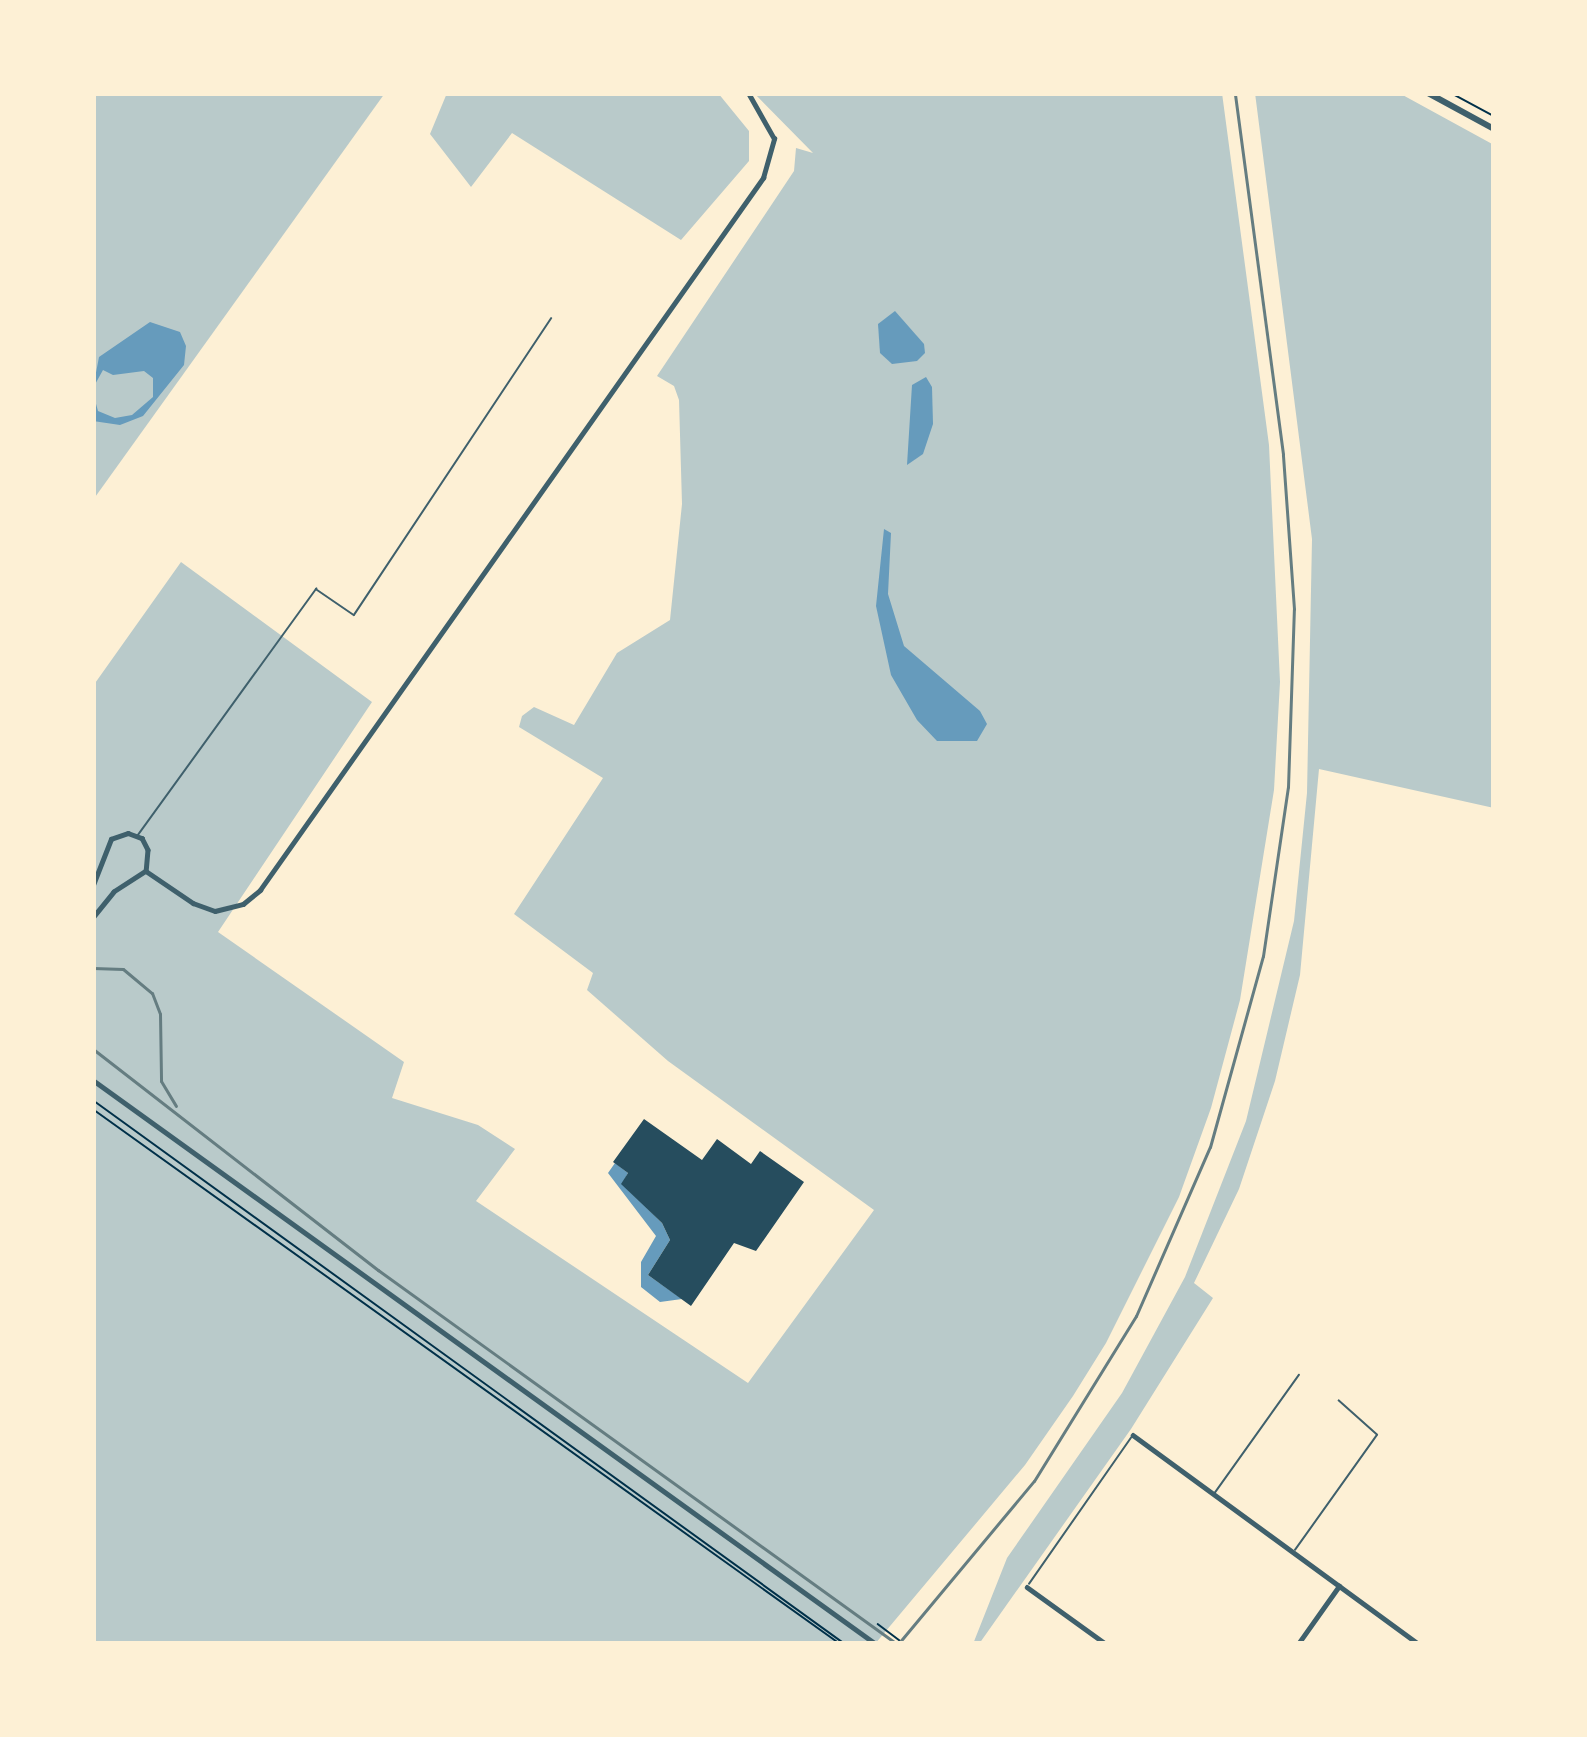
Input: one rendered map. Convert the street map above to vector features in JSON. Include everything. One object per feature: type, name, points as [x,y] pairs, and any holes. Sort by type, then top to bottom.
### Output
[{"type":"street","points":[[146,871],[209,910],[228,910],[260,890],[763,178],[773,139],[748,93]]},
{"type":"street","points":[[1428,93],[1494,130]]},
{"type":"street","points":[[93,885],[111,838],[138,835],[148,850],[146,871]]},
{"type":"street","points":[[93,918],[114,892],[146,871]]},
{"type":"street","points":[[93,1081],[876,1644]]},
{"type":"street","points":[[1133,1435],[1419,1644]]},
{"type":"street","points":[[1298,1644],[1339,1586]]},
{"type":"street","points":[[1027,1587],[1106,1644]]},
{"type":"lane","points":[[138,835],[316,590],[354,615],[551,320]]},
{"type":"lane","points":[[1214,1494],[1299,1375]]},
{"type":"lane","points":[[1293,1552],[1377,1435],[1339,1401]]},
{"type":"lane","points":[[1027,1587],[1133,1435]]},
{"type":"path","points":[[1451,93],[1494,116]]},
{"type":"path","points":[[93,1100],[842,1643]]},
{"type":"path","points":[[93,1109],[824,1637],[842,1643]]},
{"type":"path","points":[[878,1624],[905,1644]]},
{"type":"shaded area","points":[[93,93],[385,93],[93,500]]},
{"type":"shaded area","points":[[447,93],[718,93],[749,131],[749,161],[681,240],[512,133],[471,187],[430,134]]},
{"type":"shaded area","points":[[754,93],[1222,93],[1269,445],[1280,682],[1274,790],[1240,1000],[1211,1108],[1179,1197],[1106,1343],[1073,1396],[1025,1465],[875,1644],[93,1644],[93,686],[181,562],[372,702],[218,932],[404,1062],[392,1098],[478,1125],[515,1149],[476,1201],[748,1383],[874,1210],[668,1061],[587,990],[593,973],[514,914],[603,778],[519,727],[522,716],[534,707],[574,725],[617,653],[670,620],[682,504],[679,400],[674,386],[657,376],[794,171],[796,148],[813,153]]},
{"type":"shaded area","points":[[1255,93],[1399,93],[1494,145],[1494,808],[1319,769],[1300,975],[1275,1081],[1239,1189],[1194,1283],[1213,1298],[1131,1429],[979,1644],[973,1644],[1007,1558],[1122,1393],[1185,1277],[1246,1121],[1294,921],[1307,793],[1312,539]]},
{"type":"water","points":[[895,311],[924,344],[925,353],[917,361],[892,364],[880,353],[878,324]]},
{"type":"water","points":[[150,322],[180,332],[186,346],[184,365],[143,416],[120,425],[93,421],[93,393],[98,411],[115,418],[132,415],[153,397],[153,378],[144,371],[113,375],[103,370],[93,388],[99,357]]},
{"type":"water","points":[[926,377],[932,387],[933,424],[923,454],[907,465],[912,385]]},
{"type":"water","points":[[884,529],[891,533],[888,594],[904,646],[980,711],[987,724],[977,741],[937,741],[917,720],[891,675],[876,606]]},
{"type":"water","points":[[615,1163],[628,1173],[622,1184],[662,1223],[670,1240],[648,1275],[682,1299],[660,1302],[641,1287],[641,1262],[656,1236],[608,1173]]},
{"type":"building","points":[[644,1119],[702,1160],[717,1139],[751,1164],[760,1151],[804,1182],[756,1251],[734,1243],[691,1306],[648,1275],[670,1240],[662,1223],[621,1184],[628,1173],[613,1162]]},
{"type":"tram line","points":[[93,968],[123,969],[152,993],[160,1014],[161,1081],[176,1106]]},
{"type":"tram line","points":[[93,1049],[378,1270],[897,1644]]},
{"type":"railway","points":[[898,1644],[1034,1481],[1136,1316],[1210,1147],[1263,956],[1288,787],[1294,609],[1283,454],[1235,93]]}]
